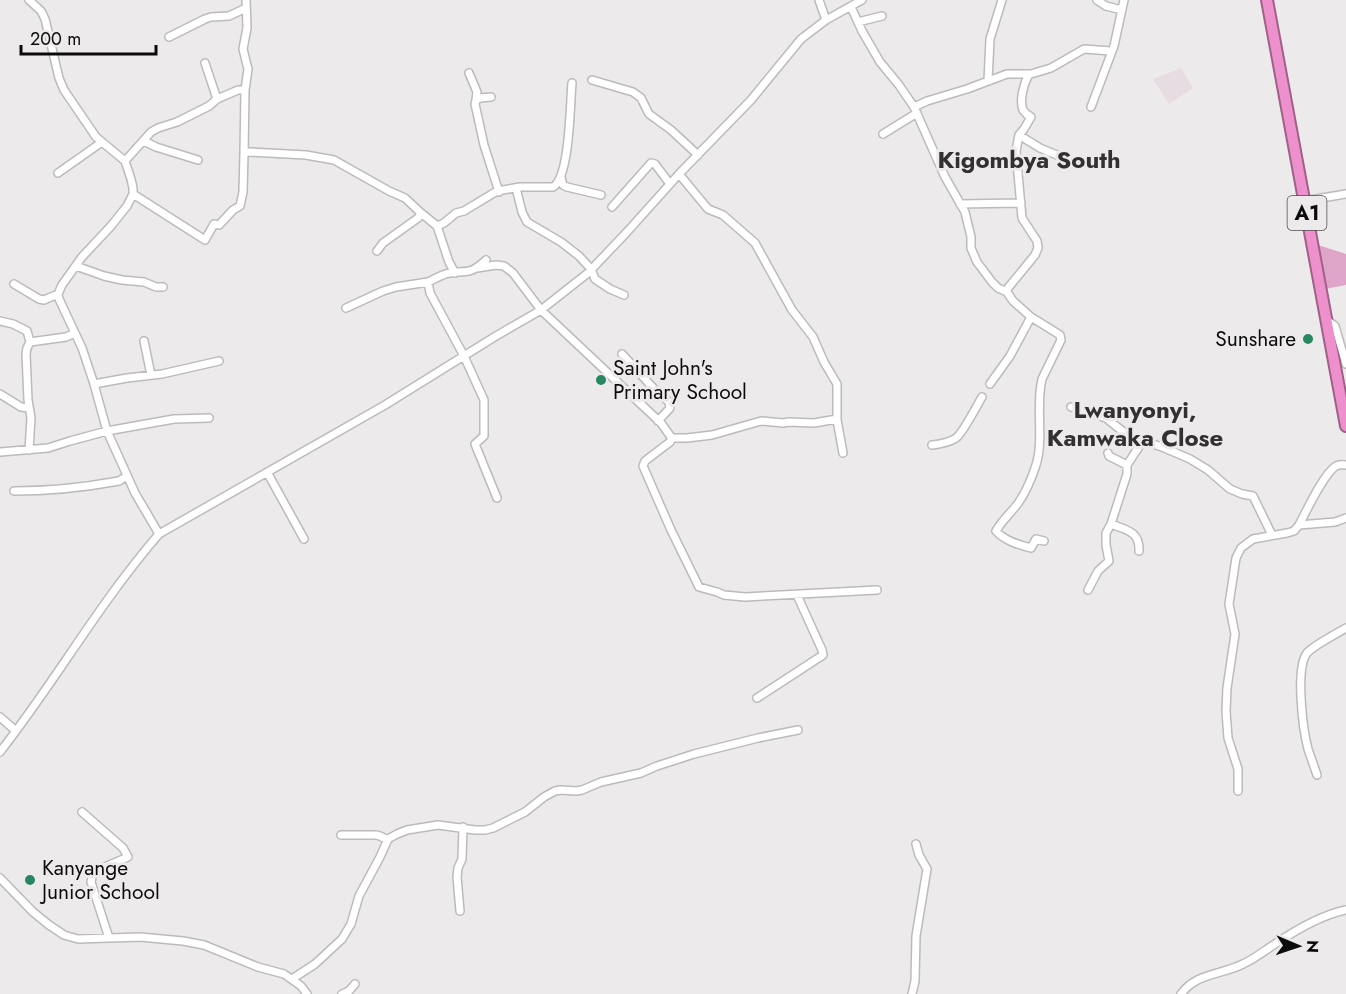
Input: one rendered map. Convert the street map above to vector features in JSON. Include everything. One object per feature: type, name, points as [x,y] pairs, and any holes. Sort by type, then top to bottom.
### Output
[{"type":"highway","name":"A1","points":[[1267,0],[1346,426]]},
{"type":"street","points":[[29,0],[41,11],[45,19],[64,90],[96,137],[125,161],[131,178],[133,194],[128,206],[82,257],[58,294],[94,384],[107,431],[135,493],[159,534]]},
{"type":"street","points":[[819,0],[826,20]]},
{"type":"street","points":[[0,752],[121,583],[159,534],[385,405],[541,310],[591,269],[627,232],[679,174],[751,100],[801,39],[826,20],[862,0]]},
{"type":"street","points":[[988,81],[990,39],[1002,0]]},
{"type":"street","points":[[1097,0],[1106,6],[1122,10]]},
{"type":"street","points":[[1091,107],[1116,39],[1124,0]]},
{"type":"street","points":[[169,37],[205,19],[229,16],[246,4]]},
{"type":"street","points":[[133,194],[205,240],[215,223],[219,225],[232,210],[240,206],[243,192],[244,90],[248,69],[243,49],[247,28],[246,4]]},
{"type":"street","points":[[851,7],[880,62],[899,85],[915,110],[969,224],[973,254],[988,278],[998,288],[1007,292],[1013,301],[1032,317],[1060,335],[1061,338],[1041,386],[1038,453],[1035,467],[1020,501],[996,531],[1000,536],[1020,546],[1031,548],[1036,539],[1044,541]]},
{"type":"street","points":[[858,22],[882,16]]},
{"type":"street","points":[[883,134],[927,101],[1007,74],[1029,74],[1051,68],[1084,49],[1111,51]]},
{"type":"street","points":[[205,63],[218,99]]},
{"type":"street","points":[[469,73],[477,92],[475,104],[481,134],[499,192]]},
{"type":"street","points":[[1007,292],[1038,248],[1037,241],[1022,218],[1016,152],[1019,135],[1031,117],[1024,112],[1022,89],[1029,74]]},
{"type":"street","points":[[592,80],[636,93],[649,114],[671,130],[698,155]]},
{"type":"street","points":[[437,226],[497,191],[508,188],[557,185],[566,155],[572,83]]},
{"type":"street","points":[[125,161],[151,132],[210,106],[218,99],[238,90],[244,90]]},
{"type":"street","points":[[476,100],[491,97]]},
{"type":"street","points":[[1019,135],[1041,148],[1074,162]]},
{"type":"street","points":[[144,141],[165,151],[198,160]]},
{"type":"street","points":[[58,173],[102,142]]},
{"type":"street","points":[[244,153],[289,153],[334,160],[389,192],[405,198],[437,226],[454,273]]},
{"type":"street","points":[[612,207],[651,163],[655,164],[670,184]]},
{"type":"street","points":[[679,174],[708,209],[723,215],[754,243],[792,310],[813,337],[824,362],[834,377],[837,388],[837,419],[843,453]]},
{"type":"street","points":[[561,177],[563,185],[567,188],[601,195]]},
{"type":"street","points":[[516,188],[527,222],[561,242],[579,256],[591,269],[595,279],[624,295]]},
{"type":"street","points":[[1304,201],[1346,194]]},
{"type":"street","points":[[960,204],[1021,203]]},
{"type":"street","points":[[377,251],[383,243],[418,218],[421,213]]},
{"type":"street","points":[[477,268],[486,260]]},
{"type":"street","points":[[346,308],[383,291],[428,282],[451,272],[466,272],[496,265],[504,266],[513,273],[541,310],[602,366],[658,421],[672,438]]},
{"type":"street","points":[[76,266],[104,276],[163,287]]},
{"type":"street","points":[[428,282],[430,293],[464,356],[484,402],[484,436],[475,443],[475,446],[497,498]]},
{"type":"street","points":[[14,284],[39,299],[44,300],[58,294]]},
{"type":"street","points":[[990,384],[1010,356],[1032,317]]},
{"type":"street","points":[[1327,320],[1335,326],[1346,364]]},
{"type":"street","points":[[0,321],[27,331],[30,342],[26,354],[29,408],[32,418],[29,450]]},
{"type":"street","points":[[30,342],[66,337],[75,333]]},
{"type":"street","points":[[144,341],[152,375]]},
{"type":"street","points":[[622,354],[669,402],[670,408],[658,421]]},
{"type":"street","points":[[94,384],[162,374],[219,361]]},
{"type":"street","points":[[0,394],[21,407],[29,408]]},
{"type":"street","points":[[932,445],[956,438],[982,397]]},
{"type":"street","points":[[1071,407],[1106,417],[1126,434],[1190,459],[1208,470],[1230,489],[1253,496],[1272,535]]},
{"type":"street","points":[[0,452],[48,448],[107,431],[174,419],[209,418]]},
{"type":"street","points":[[672,438],[712,435],[761,421],[814,423],[837,419]]},
{"type":"street","points":[[672,438],[645,461],[643,466],[699,588],[724,596],[745,597],[877,590]]},
{"type":"street","points":[[1088,591],[1098,571],[1109,561],[1106,533],[1127,474],[1127,465],[1142,442]]},
{"type":"street","points":[[1108,453],[1109,456],[1127,465]]},
{"type":"street","points":[[1238,791],[1238,769],[1228,738],[1226,711],[1235,634],[1229,604],[1236,558],[1241,548],[1253,539],[1294,531],[1334,467],[1346,465]]},
{"type":"street","points":[[267,472],[304,539]]},
{"type":"street","points":[[14,491],[73,488],[119,481],[127,476]]},
{"type":"street","points":[[1299,525],[1335,522],[1346,518]]},
{"type":"street","points":[[1111,524],[1136,536],[1140,546],[1139,551]]},
{"type":"street","points":[[757,698],[823,655],[797,595]]},
{"type":"street","points":[[1317,775],[1308,749],[1304,726],[1301,700],[1303,663],[1310,650],[1346,628]]},
{"type":"street","points":[[0,717],[16,731]]},
{"type":"street","points":[[292,979],[323,958],[342,939],[351,924],[359,896],[388,840],[397,834],[433,825],[475,830],[494,828],[525,812],[555,791],[582,790],[601,782],[640,773],[694,754],[798,730]]},
{"type":"street","points":[[82,812],[129,856],[93,872],[91,882],[109,938]]},
{"type":"street","points":[[460,910],[457,877],[462,859],[463,827]]},
{"type":"street","points":[[341,835],[376,835],[388,840]]},
{"type":"street","points":[[912,994],[915,981],[916,936],[927,869],[921,860],[916,844]]},
{"type":"street","points":[[0,878],[42,919],[64,935],[78,939],[140,938],[195,943],[216,949],[258,967],[279,972],[292,979],[308,994]]},
{"type":"street","points":[[1181,994],[1193,982],[1245,964],[1289,935],[1334,913],[1346,910]]},
{"type":"street","points":[[342,994],[349,991],[355,984]]},
{"type":"shaded area","points":[[1181,68],[1193,88],[1169,104],[1153,79]]},
{"type":"shaded area","points":[[1318,245],[1346,254],[1346,285],[1325,289]]},
{"type":"place","name":"Sunshare","points":[[1308,339]]},
{"type":"place","name":"Saint John's Primary School","points":[[601,380]]},
{"type":"place","name":"Kanyange Junior School","points":[[30,880]]},
{"type":"district","name":"Kigombya South","points":[[1029,160]]},
{"type":"district","name":"Lwanyonyi, Kamwaka Close","points":[[1135,424]]}]
